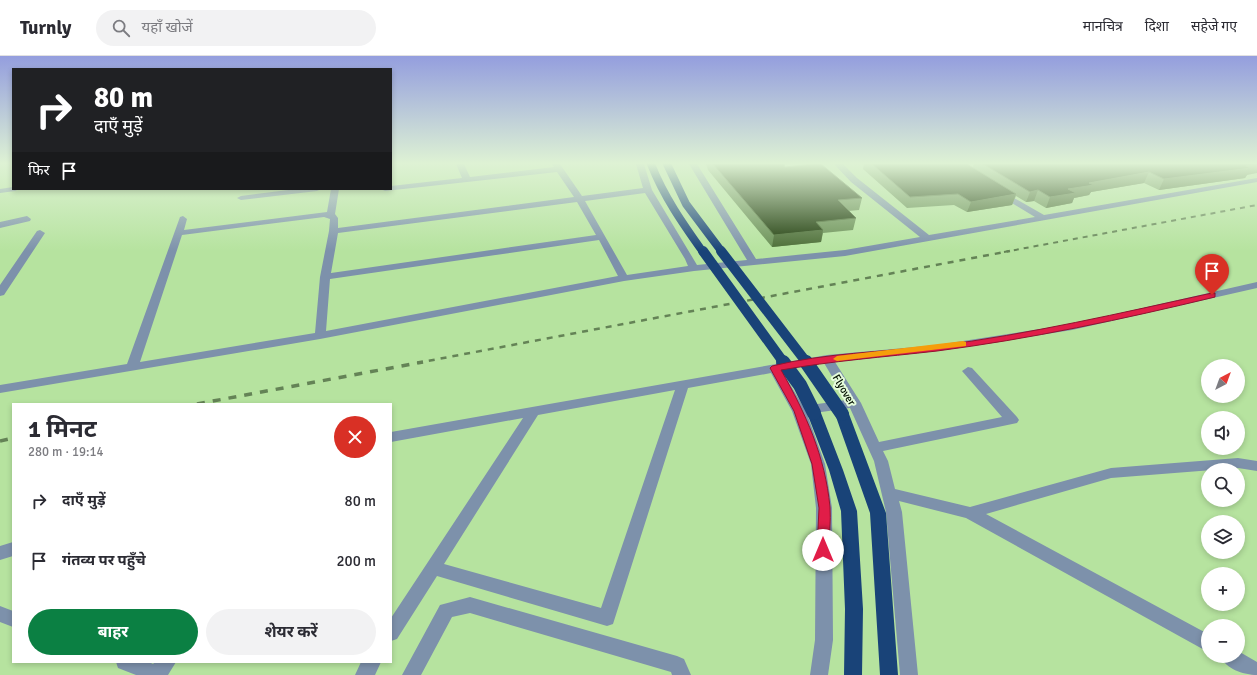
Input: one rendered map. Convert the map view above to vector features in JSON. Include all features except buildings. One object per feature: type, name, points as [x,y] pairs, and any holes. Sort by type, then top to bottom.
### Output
[{"type":"highway","points":[[664,193],[679,219],[800,384],[814,414],[836,470],[849,511],[854,609],[853,675]]},
{"type":"highway","name":"Flyover","points":[[680,193],[694,217],[821,380],[842,414],[878,513],[889,675]]},
{"type":"street","points":[[241,198],[284,193]]},
{"type":"street","points":[[320,336],[325,278],[334,231],[334,218],[332,215],[335,193]]},
{"type":"street","points":[[576,193],[624,278]]},
{"type":"street","points":[[334,231],[623,193]]},
{"type":"street","points":[[650,193],[694,268]]},
{"type":"street","points":[[709,193],[754,263]]},
{"type":"street","points":[[870,193],[928,239]]},
{"type":"street","points":[[1002,193],[1043,218]]},
{"type":"street","points":[[0,389],[320,336],[624,278],[694,268],[845,253],[1184,193]]},
{"type":"street","points":[[179,233],[324,214],[332,215]]},
{"type":"street","points":[[0,225],[27,219]]},
{"type":"street","points":[[132,368],[183,219]]},
{"type":"street","points":[[0,293],[40,233]]},
{"type":"street","points":[[325,278],[602,237]]},
{"type":"street","points":[[392,436],[775,368],[827,360],[937,348],[1072,327],[1257,286]]},
{"type":"street","points":[[827,360],[855,403],[881,461],[894,512],[909,675]]},
{"type":"street","points":[[775,368],[799,411],[818,464],[824,508],[824,640],[819,675]]},
{"type":"street","points":[[875,448],[1012,420],[968,371]]},
{"type":"street","points":[[433,568],[607,618],[683,385]]},
{"type":"street","points":[[799,411],[855,403]]},
{"type":"street","points":[[392,631],[534,411]]},
{"type":"street","points":[[970,513],[1111,473],[1238,463],[1257,466]]},
{"type":"street","points":[[889,493],[970,513],[1201,640]]},
{"type":"street","points":[[0,553],[12,549]]},
{"type":"street","points":[[411,675],[446,611],[470,605],[676,665],[682,675]]},
{"type":"street","points":[[0,614],[12,619]]},
{"type":"street","points":[[130,663],[161,670]]},
{"type":"street","points":[[364,675],[371,663]]},
{"type":"street","points":[[1241,663],[1257,672]]},
{"type":"railway","points":[[1004,252],[1257,205]]},
{"type":"railway","points":[[417,363],[1010,251]]},
{"type":"railway","points":[[202,403],[423,362]]},
{"type":"railway","points":[[0,441],[12,438]]},
{"type":"slow traffic","points":[[837,359],[963,344]]},
{"type":"route","points":[[823,550],[824,508],[818,464],[799,411],[775,368],[827,360],[937,348],[1072,327],[1212,295]]}]
